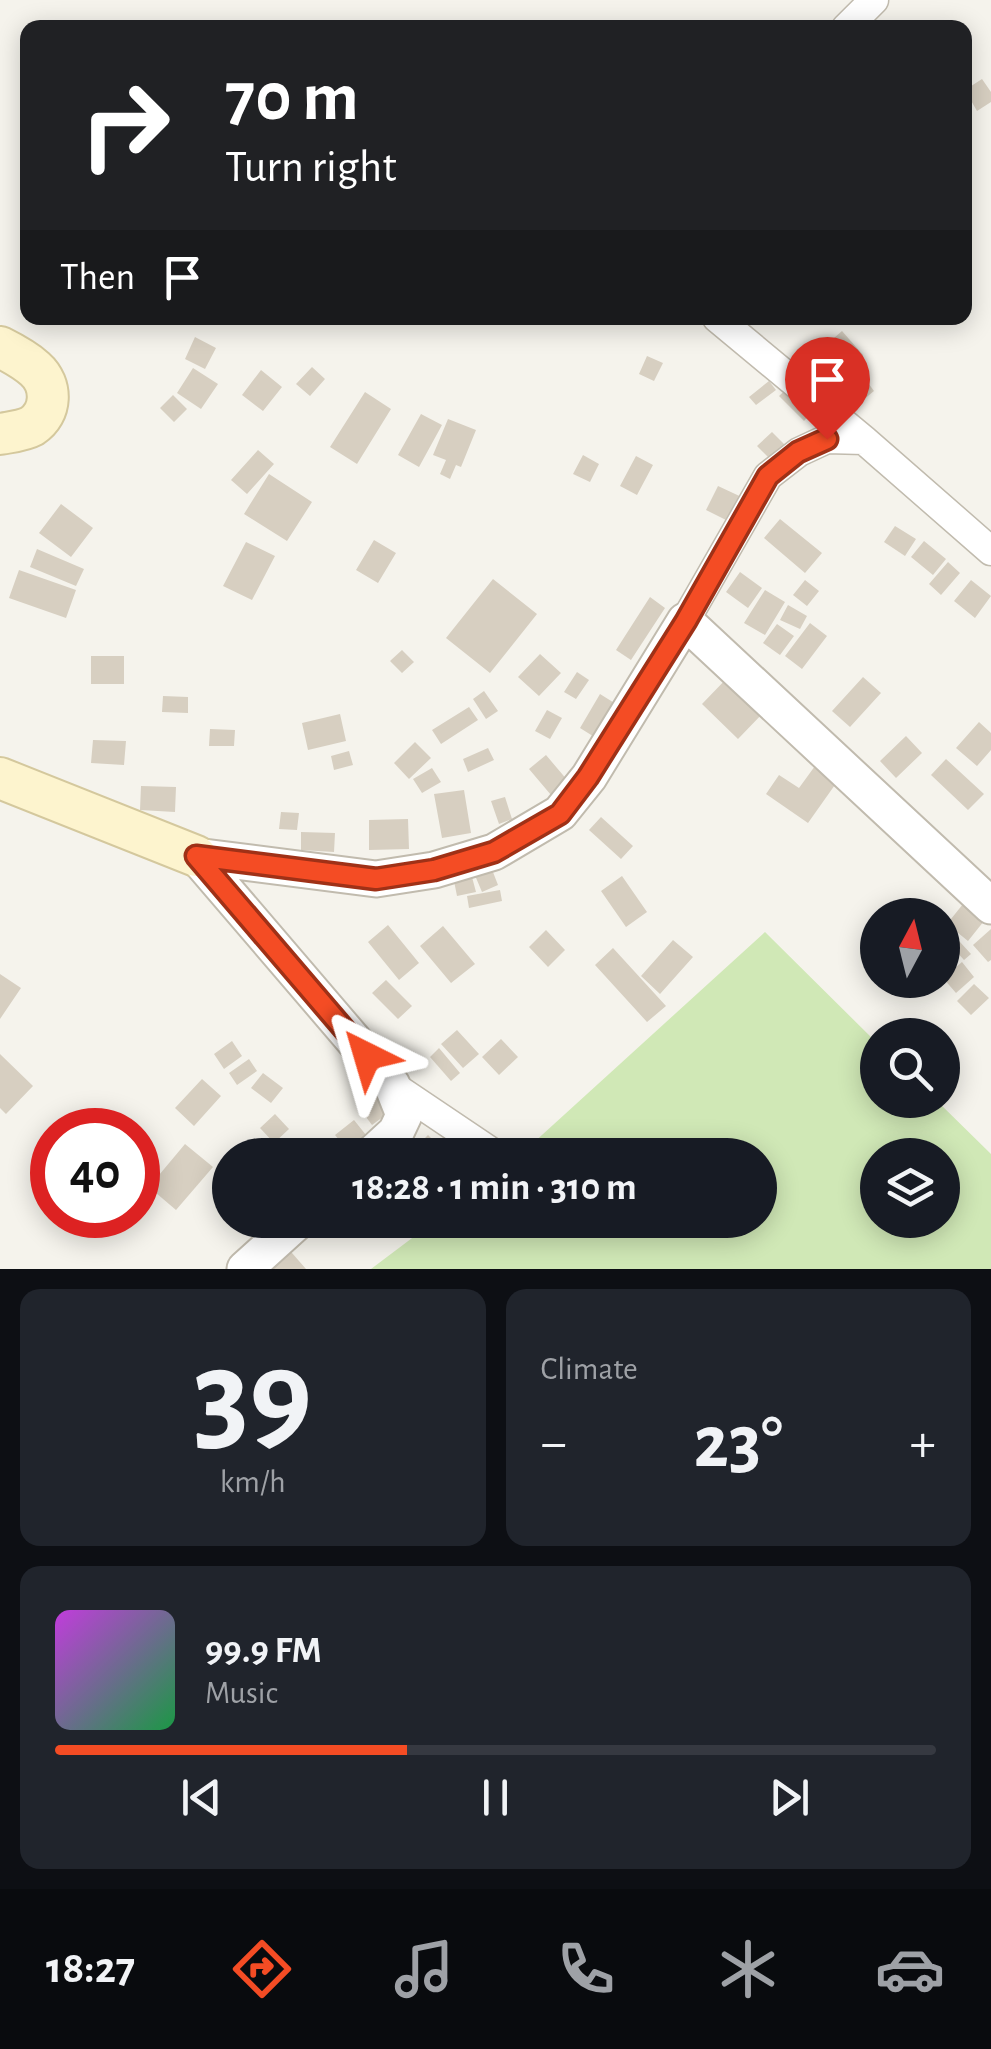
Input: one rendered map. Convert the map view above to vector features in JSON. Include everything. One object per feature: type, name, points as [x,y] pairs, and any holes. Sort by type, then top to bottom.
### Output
[{"type":"main road","points":[[0,348],[35,368],[48,392],[48,405],[30,428],[0,434]]},
{"type":"main road","points":[[0,778],[196,856]]},
{"type":"street","points":[[854,20],[874,0]]},
{"type":"street","points":[[725,325],[991,551]]},
{"type":"street","points":[[196,856],[376,879],[434,870],[494,852],[560,814],[588,777],[686,621],[768,476],[798,452],[827,439],[864,440]]},
{"type":"street","points":[[686,621],[991,906]]},
{"type":"street","points":[[196,856],[392,1085],[471,1138]]},
{"type":"street","points":[[389,1138],[404,1115],[392,1085]]},
{"type":"street","points":[[245,1269],[279,1238]]},
{"type":"green space","points":[[765,932],[860,1026],[860,1118],[954,1118],[991,1154],[991,1269],[371,1269],[412,1238],[777,1238],[777,1138],[539,1138]]},
{"type":"building","points":[[982,79],[991,92],[991,102],[977,111],[972,102],[972,85]]},
{"type":"building","points":[[842,331],[863,355],[847,369],[826,345]]},
{"type":"building","points":[[195,337],[216,348],[205,369],[185,359]]},
{"type":"building","points":[[647,356],[663,363],[654,381],[639,374]]},
{"type":"building","points":[[312,367],[325,379],[310,396],[296,384]]},
{"type":"building","points":[[193,368],[218,384],[201,409],[177,393]]},
{"type":"building","points":[[261,370],[282,387],[263,411],[242,395]]},
{"type":"building","points":[[863,376],[874,391],[863,400],[851,385]]},
{"type":"building","points":[[769,381],[776,390],[756,405],[749,397]]},
{"type":"building","points":[[790,386],[814,410],[804,421],[779,396]]},
{"type":"building","points":[[365,392],[391,409],[357,464],[330,447]]},
{"type":"building","points":[[173,395],[187,409],[174,422],[160,408]]},
{"type":"building","points":[[421,414],[442,425],[419,467],[398,455]]},
{"type":"building","points":[[448,419],[476,430],[461,467],[456,465],[450,479],[440,474],[446,460],[433,455]]},
{"type":"building","points":[[772,432],[793,453],[778,467],[757,446]]},
{"type":"building","points":[[258,450],[274,464],[247,494],[231,480]]},
{"type":"building","points":[[583,455],[599,464],[590,482],[573,474]]},
{"type":"building","points":[[636,456],[653,465],[637,495],[620,486]]},
{"type":"building","points":[[269,474],[312,502],[287,541],[244,514]]},
{"type":"building","points":[[718,486],[748,500],[736,525],[706,510]]},
{"type":"building","points":[[61,504],[93,528],[71,557],[39,533]]},
{"type":"building","points":[[780,519],[822,553],[805,573],[764,538]]},
{"type":"building","points":[[895,526],[916,539],[905,556],[884,542]]},
{"type":"building","points":[[374,540],[396,553],[378,583],[356,570]]},
{"type":"building","points":[[924,541],[946,559],[933,575],[911,557]]},
{"type":"building","points":[[246,542],[275,556],[252,600],[223,586]]},
{"type":"building","points":[[37,549],[84,569],[76,586],[30,567]]},
{"type":"building","points":[[948,562],[960,573],[941,595],[929,584]]},
{"type":"building","points":[[19,570],[76,590],[66,618],[9,598]]},
{"type":"building","points":[[740,572],[762,588],[748,608],[726,592]]},
{"type":"building","points":[[493,579],[537,614],[490,673],[446,638]]},
{"type":"building","points":[[805,580],[819,591],[807,606],[793,595]]},
{"type":"building","points":[[971,580],[991,596],[975,618],[954,601]]},
{"type":"building","points":[[765,590],[785,602],[765,635],[744,623]]},
{"type":"building","points":[[650,597],[665,608],[631,660],[616,650]]},
{"type":"building","points":[[788,605],[807,616],[800,629],[780,620]]},
{"type":"building","points":[[810,623],[827,636],[802,669],[785,656]]},
{"type":"building","points":[[777,624],[794,636],[780,655],[763,643]]},
{"type":"building","points":[[402,650],[414,662],[402,673],[390,661]]},
{"type":"building","points":[[540,654],[561,673],[539,696],[518,677]]},
{"type":"building","points":[[91,656],[124,656],[124,684],[91,684]]},
{"type":"building","points":[[577,672],[589,680],[576,699],[564,692]]},
{"type":"building","points":[[730,675],[766,710],[738,739],[702,704]]},
{"type":"building","points":[[863,677],[881,693],[850,727],[832,711]]},
{"type":"building","points":[[484,691],[498,711],[486,719],[473,699]]},
{"type":"building","points":[[600,694],[616,704],[596,738],[580,728]]},
{"type":"building","points":[[163,696],[188,697],[188,713],[162,712]]},
{"type":"building","points":[[469,707],[478,720],[441,744],[432,730]]},
{"type":"building","points":[[547,710],[562,718],[550,739],[535,731]]},
{"type":"building","points":[[340,714],[346,741],[308,750],[302,723]]},
{"type":"building","points":[[979,722],[991,733],[991,750],[977,766],[956,748]]},
{"type":"building","points":[[210,729],[235,730],[234,746],[209,746]]},
{"type":"building","points":[[906,736],[922,753],[896,778],[880,761]]},
{"type":"building","points":[[93,740],[126,741],[124,765],[91,763]]},
{"type":"building","points":[[415,742],[431,758],[409,779],[394,763]]},
{"type":"building","points":[[488,748],[494,760],[468,772],[463,759]]},
{"type":"building","points":[[349,751],[353,765],[334,770],[331,756]]},
{"type":"building","points":[[546,755],[568,781],[551,795],[529,769]]},
{"type":"building","points":[[946,759],[984,794],[968,810],[931,775]]},
{"type":"building","points":[[815,766],[837,782],[808,823],[766,794],[779,775],[799,788]]},
{"type":"building","points":[[432,768],[441,782],[422,793],[413,779]]},
{"type":"building","points":[[141,786],[176,787],[175,812],[140,810]]},
{"type":"building","points":[[464,790],[471,833],[442,838],[434,794]]},
{"type":"building","points":[[505,797],[512,819],[499,824],[491,801]]},
{"type":"building","points":[[281,812],[299,813],[297,830],[279,829]]},
{"type":"building","points":[[601,817],[633,846],[621,859],[589,830]]},
{"type":"building","points":[[408,819],[409,849],[369,850],[369,820]]},
{"type":"building","points":[[301,832],[335,833],[334,852],[301,850]]},
{"type":"building","points":[[491,867],[498,885],[482,892],[474,873]]},
{"type":"building","points":[[622,876],[647,912],[626,927],[601,891]]},
{"type":"building","points":[[472,877],[476,892],[457,896],[454,881]]},
{"type":"building","points":[[500,890],[502,901],[469,908],[467,896]]},
{"type":"building","points":[[963,904],[984,921],[968,941],[960,935]]},
{"type":"building","points":[[388,925],[419,963],[399,980],[368,942]]},
{"type":"building","points":[[443,926],[475,964],[451,983],[420,946]]},
{"type":"building","points":[[991,929],[991,960],[988,962],[973,945]]},
{"type":"building","points":[[546,930],[565,950],[548,967],[529,947]]},
{"type":"building","points":[[673,940],[693,957],[660,994],[641,976]]},
{"type":"building","points":[[960,942],[971,954],[964,960],[960,956]]},
{"type":"building","points":[[613,948],[666,1006],[647,1022],[595,965]]},
{"type":"building","points":[[960,964],[974,977],[960,989]]},
{"type":"building","points":[[0,974],[21,988],[0,1019]]},
{"type":"building","points":[[386,980],[412,1006],[398,1019],[372,993]]},
{"type":"building","points":[[974,984],[989,998],[971,1015],[957,1001]]},
{"type":"building","points":[[457,1030],[479,1054],[463,1068],[441,1044]]},
{"type":"building","points":[[501,1039],[518,1057],[499,1075],[482,1057]]},
{"type":"building","points":[[232,1041],[242,1056],[224,1069],[214,1054]]},
{"type":"building","points":[[439,1048],[460,1073],[451,1081],[430,1057]]},
{"type":"building","points":[[0,1054],[33,1086],[6,1114],[0,1108]]},
{"type":"building","points":[[249,1059],[257,1071],[237,1085],[229,1073]]},
{"type":"building","points":[[263,1073],[283,1088],[271,1103],[251,1088]]},
{"type":"building","points":[[202,1079],[221,1096],[194,1126],[175,1108]]},
{"type":"building","points":[[382,1093],[394,1109],[372,1125],[360,1109]]},
{"type":"building","points":[[275,1114],[289,1129],[279,1138],[269,1138],[260,1128]]},
{"type":"building","points":[[354,1120],[368,1138],[337,1138],[335,1135]]},
{"type":"building","points":[[185,1144],[212,1166],[176,1210],[160,1196],[160,1174]]},
{"type":"building","points":[[285,1245],[306,1269],[263,1269]]},
{"type":"route","points":[[367,1056],[196,856],[376,879],[434,870],[494,852],[560,814],[588,777],[686,621],[768,476],[798,452],[827,439]]}]
